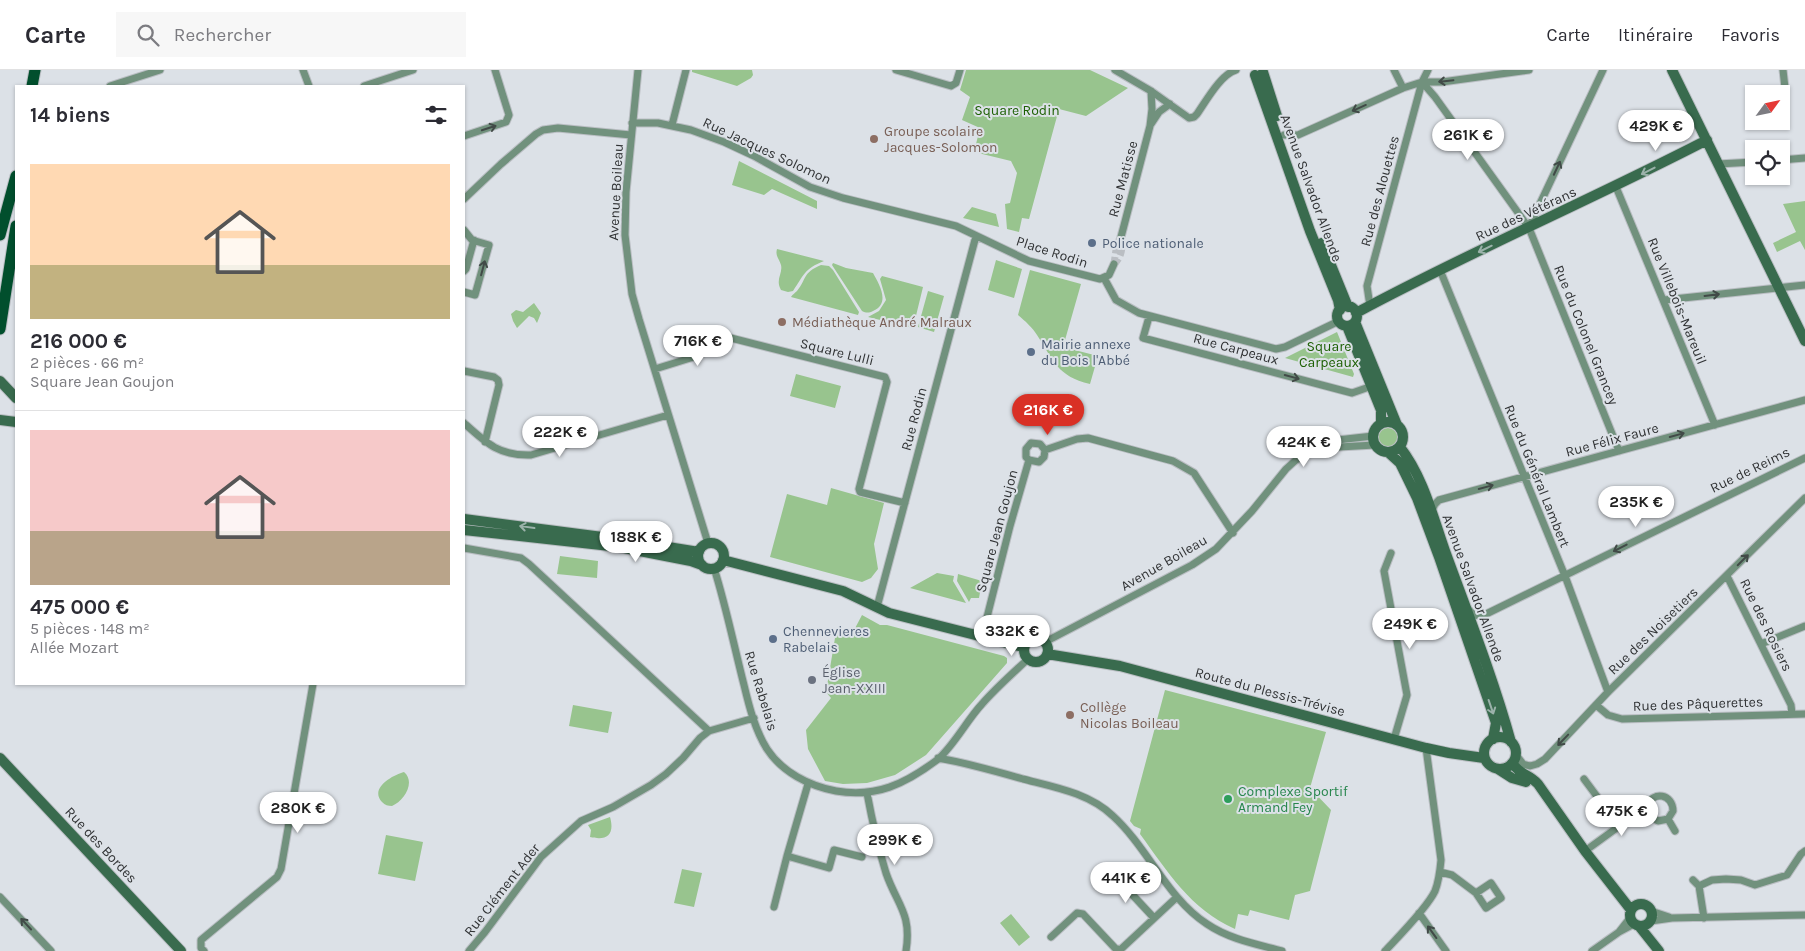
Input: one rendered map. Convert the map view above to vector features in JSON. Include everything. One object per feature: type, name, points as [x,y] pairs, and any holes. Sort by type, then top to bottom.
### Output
[{"type":"main road","points":[[32,85],[35,70]]},
{"type":"main road","points":[[40,85],[42,70]]},
{"type":"main road","points":[[1672,70],[1805,341]]},
{"type":"main road","name":"Avenue Salvador Allende","points":[[1257,72],[1284,135],[1382,410],[1381,424]]},
{"type":"main road","name":"Avenue Salvador Allende","points":[[1257,72],[1310,231],[1338,300],[1348,317],[1397,425]]},
{"type":"main road","name":"Rue des Vétérans","points":[[1348,317],[1707,140]]},
{"type":"main road","points":[[0,235],[15,180]]},
{"type":"main road","points":[[0,329],[15,232]]},
{"type":"main road","points":[[0,381],[15,397]]},
{"type":"main road","points":[[0,420],[15,422]]},
{"type":"main road","points":[[1386,422],[1397,425],[1403,435],[1400,447],[1389,452],[1381,451],[1374,441],[1377,427],[1386,422]]},
{"type":"main road","name":"Avenue Salvador Allende","points":[[1400,447],[1408,457],[1431,512],[1466,607],[1511,742]]},
{"type":"main road","points":[[1389,452],[1400,463],[1408,477],[1439,557],[1496,722],[1494,738]]},
{"type":"main road","points":[[465,519],[618,539],[699,552]]},
{"type":"main road","points":[[465,530],[619,547],[686,560],[708,568],[714,568],[723,560],[722,549],[716,544],[708,543],[701,548],[699,559],[702,565]]},
{"type":"main road","points":[[723,560],[843,591],[889,613],[1023,647]]},
{"type":"main road","points":[[1032,638],[1040,638],[1045,642],[1048,646],[1047,654],[1042,660],[1035,662],[1028,659],[1024,653],[1023,647],[1025,643],[1032,638]]},
{"type":"main road","name":"Route du Plessis-Trévise","points":[[1047,654],[1120,666],[1426,748],[1484,758]]},
{"type":"main road","points":[[1498,769],[1508,767],[1514,759],[1516,750],[1511,742],[1503,738],[1494,738],[1490,741],[1484,749],[1484,758],[1490,766],[1512,778],[1529,783],[1541,791]]},
{"type":"main road","name":"Rue des Bordes","points":[[0,758],[182,951]]},
{"type":"main road","points":[[1514,759],[1518,773],[1533,779],[1615,891],[1632,902],[1656,947]]},
{"type":"street","points":[[113,85],[160,70]]},
{"type":"street","points":[[303,70],[309,85]]},
{"type":"street","points":[[367,85],[413,70]]},
{"type":"street","points":[[465,136],[506,122],[509,115],[495,70]]},
{"type":"street","name":"Avenue Boileau","points":[[638,70],[625,217],[627,260],[632,294],[708,543]]},
{"type":"street","points":[[672,125],[686,70]]},
{"type":"street","points":[[896,70],[951,86],[956,83],[960,70]]},
{"type":"street","points":[[1116,70],[1151,91],[1189,118],[1194,117],[1230,71]]},
{"type":"street","points":[[1394,70],[1403,88]]},
{"type":"street","name":"Rue des Alouettes","points":[[1370,306],[1367,286],[1422,82],[1427,70]]},
{"type":"street","points":[[1284,135],[1298,135],[1403,88],[1422,82],[1442,82],[1529,70]]},
{"type":"street","points":[[1529,228],[1603,70]]},
{"type":"street","points":[[1783,70],[1785,85]]},
{"type":"street","name":"Rue du Colonel Grancey","points":[[1422,82],[1435,97],[1529,228],[1619,451]]},
{"type":"street","points":[[1150,126],[1152,109],[1151,91]]},
{"type":"street","points":[[1150,126],[1159,112],[1170,104]]},
{"type":"street","name":"Rue Jacques Solomon","points":[[632,122],[672,125],[724,142],[754,156],[810,187],[843,198],[956,226],[976,236]]},
{"type":"street","name":"Rue Matisse","points":[[1121,237],[1150,126]]},
{"type":"street","points":[[465,198],[508,158],[543,130],[558,128],[631,135]]},
{"type":"street","points":[[1790,159],[1805,158]]},
{"type":"street","points":[[1718,164],[1745,162]]},
{"type":"street","name":"Rue Villebois-Mareuil","points":[[1616,186],[1715,425]]},
{"type":"street","points":[[465,231],[474,240],[489,245],[475,295],[465,292]]},
{"type":"street","name":"Place Rodin","points":[[976,236],[1029,261],[1092,278],[1104,278],[1110,274],[1114,264]]},
{"type":"street","name":"Rue Rodin","points":[[877,607],[976,236]]},
{"type":"street","points":[[465,270],[474,240]]},
{"type":"street","name":"Rue du Général Lambert","points":[[1440,270],[1565,576],[1608,692]]},
{"type":"street","name":"Rue Carpeaux","points":[[1104,278],[1116,300],[1139,313],[1278,349],[1348,317]]},
{"type":"street","points":[[1664,300],[1805,285]]},
{"type":"street","name":"Rue Carpeaux","points":[[1149,317],[1143,338],[1352,393],[1372,386]]},
{"type":"street","name":"Square Lulli","points":[[654,369],[697,356],[730,338],[885,377],[888,382],[859,489],[860,492],[905,503]]},
{"type":"street","points":[[465,371],[494,377],[498,380],[485,442]]},
{"type":"street","name":"Rue Félix Faure","points":[[1431,512],[1439,500],[1805,400]]},
{"type":"street","points":[[465,424],[492,448],[516,456],[531,456],[668,414]]},
{"type":"street","name":"Square Jean Goujon","points":[[1044,450],[1077,439],[1088,438],[1173,461],[1194,473],[1233,533]]},
{"type":"street","name":"Avenue Boileau","points":[[1045,642],[1192,565],[1216,549],[1233,533],[1286,469],[1296,460],[1323,445],[1337,440],[1374,441]]},
{"type":"street","name":"Square Jean Goujon","points":[[982,637],[1029,460],[1025,453],[1028,445],[1036,442],[1040,444],[1044,450],[1044,457],[1039,462],[1029,460]]},
{"type":"street","name":"Rue de Reims","points":[[1466,607],[1474,615],[1482,616],[1805,458]]},
{"type":"street","name":"Rue des Noisetiers","points":[[1514,759],[1530,766],[1537,764],[1545,758],[1608,692],[1805,498]]},
{"type":"street","points":[[465,548],[521,558],[709,731]]},
{"type":"street","points":[[1391,553],[1384,571],[1407,694],[1394,739]]},
{"type":"street","name":"Rue Rabelais","points":[[714,568],[728,617],[739,667],[761,738],[774,758],[808,784],[847,793],[868,793],[880,791],[902,782],[938,758],[981,704],[1028,659]]},
{"type":"street","name":"Rue des Rosiers","points":[[1727,576],[1791,705],[1792,714]]},
{"type":"street","points":[[1761,644],[1805,626]]},
{"type":"street","points":[[202,950],[201,940],[277,877],[281,869],[313,685]]},
{"type":"street","name":"Rue des Pâquerettes","points":[[1596,705],[1608,715],[1622,718],[1805,714]]},
{"type":"street","name":"Rue Clément Ader","points":[[469,951],[530,870],[581,821],[613,807],[651,786],[684,758],[700,738],[709,731],[754,718]]},
{"type":"street","points":[[1385,951],[1434,893],[1440,872],[1441,860],[1426,748]]},
{"type":"street","points":[[938,758],[968,764],[1088,798],[1113,816],[1177,897],[1194,915],[1208,925],[1238,939],[1282,951]]},
{"type":"street","points":[[1584,779],[1619,826]]},
{"type":"street","points":[[774,908],[808,784]]},
{"type":"street","points":[[868,793],[882,861],[901,904],[906,921],[908,939],[906,951]]},
{"type":"street","points":[[1585,851],[1647,806],[1657,795],[1667,797],[1671,801],[1673,810],[1668,819],[1658,821],[1649,816],[1647,806]]},
{"type":"street","points":[[1668,819],[1675,831]]},
{"type":"street","points":[[787,856],[829,868],[834,850],[862,857]]},
{"type":"street","points":[[1699,886],[1712,880],[1726,879],[1741,880],[1755,885],[1787,874],[1805,851]]},
{"type":"street","points":[[1440,872],[1452,874],[1476,893]]},
{"type":"street","points":[[1114,875],[1154,918]]},
{"type":"street","points":[[1692,880],[1699,886],[1704,918]]},
{"type":"street","points":[[0,897],[51,951]]},
{"type":"street","points":[[1051,937],[1077,913],[1083,914],[1115,948],[1120,950],[1177,897]]},
{"type":"street","points":[[1419,913],[1446,951]]},
{"type":"street","points":[[1592,951],[1641,917],[1704,918],[1805,915]]},
{"type":"green space","points":[[692,70],[752,70],[753,75],[737,86],[692,72]]},
{"type":"green space","name":"Square Rodin","points":[[966,70],[1090,70],[1128,88],[1086,116],[1059,109],[1029,219],[1022,218],[1019,232],[1007,229],[1005,204],[1010,203],[1017,173],[1011,161],[974,152],[980,128],[962,120],[970,97],[960,90]]},
{"type":"green space","points":[[739,161],[817,201],[817,209],[772,189],[764,195],[732,185]]},
{"type":"green space","points":[[1805,201],[1805,250],[1800,241],[1777,252],[1773,243],[1796,232],[1783,204]]},
{"type":"green space","points":[[972,207],[996,214],[999,227],[963,218]]},
{"type":"green space","points":[[777,249],[824,261],[808,270],[793,291],[788,292],[781,290],[779,286],[781,268]]},
{"type":"green space","points":[[996,260],[1022,269],[1014,298],[988,290]]},
{"type":"green space","points":[[833,263],[846,268],[873,273],[882,293],[881,303],[878,308],[870,312],[862,311],[832,265]]},
{"type":"green space","points":[[821,265],[829,266],[833,270],[859,312],[858,315],[791,297],[808,274]]},
{"type":"green space","points":[[1030,270],[1081,284],[1063,347],[1098,356],[1090,384],[1070,377],[1063,372],[1033,330],[1018,315]]},
{"type":"green space","points":[[882,276],[923,287],[913,328],[868,317],[879,311],[886,300],[880,279]]},
{"type":"green space","points":[[928,291],[944,296],[934,332],[918,327]]},
{"type":"green space","points":[[534,303],[541,313],[537,323],[534,318],[529,316],[517,328],[511,314],[516,310],[523,312]]},
{"type":"green space","name":"Square Carpeaux","points":[[1337,332],[1354,374],[1353,377],[1285,358]]},
{"type":"green space","points":[[796,374],[841,386],[835,408],[790,396]]},
{"type":"green space","points":[[1388,428],[1395,431],[1398,438],[1395,445],[1388,448],[1381,445],[1378,438],[1381,431]]},
{"type":"green space","points":[[831,488],[884,503],[874,544],[878,569],[871,578],[862,582],[770,557],[787,494],[827,505]]},
{"type":"green space","points":[[560,556],[598,561],[597,578],[557,574]]},
{"type":"green space","points":[[937,573],[954,576],[953,581],[966,603],[910,588]]},
{"type":"green space","points":[[958,574],[982,581],[979,598],[971,598],[969,602],[957,581]]},
{"type":"green space","points":[[862,615],[880,625],[887,625],[1004,656],[1007,658],[1007,663],[926,755],[895,775],[867,783],[843,784],[825,781],[808,749],[806,730],[831,698],[826,692],[836,632],[846,635],[852,634]]},
{"type":"green space","name":"Complexe Sportif Armand Fey","points":[[1165,690],[1326,732],[1310,788],[1331,810],[1310,891],[1295,895],[1289,920],[1250,910],[1248,916],[1238,914],[1235,929],[1219,921],[1205,911],[1181,888],[1140,834],[1141,829],[1134,826],[1130,821]]},
{"type":"green space","points":[[573,705],[612,712],[608,733],[569,726]]},
{"type":"green space","points":[[404,772],[409,781],[407,791],[396,804],[392,806],[385,805],[379,797],[380,787],[389,779]]},
{"type":"green space","points":[[610,817],[611,828],[608,835],[601,838],[590,837],[591,830],[588,825]]},
{"type":"green space","points":[[386,835],[423,842],[415,881],[378,874]]},
{"type":"green space","points":[[682,869],[702,873],[694,907],[674,903]]},
{"type":"green space","points":[[1011,914],[1030,937],[1019,946],[1000,923]]},
{"type":"tunnel","points":[[1114,264],[1121,252],[1121,237]]},
{"type":"tunnel","points":[[1114,264],[1117,243],[1121,237]]},
{"type":"place","name":"Groupe scolaire Jacques-Solomon","points":[[874,139]]},
{"type":"place","name":"Police nationale","points":[[1092,243]]},
{"type":"place","name":"Médiathèque André Malraux","points":[[782,322]]},
{"type":"place","name":"Mairie annexe du Bois l'Abbé","points":[[1031,352]]},
{"type":"place","name":"Chennevieres Rabelais","points":[[773,639]]},
{"type":"place","name":"Église Jean-XXIII","points":[[812,680]]},
{"type":"place","name":"Collège Nicolas Boileau","points":[[1070,715]]},
{"type":"place","name":"Complexe Sportif Armand Fey","points":[[1228,799]]}]
